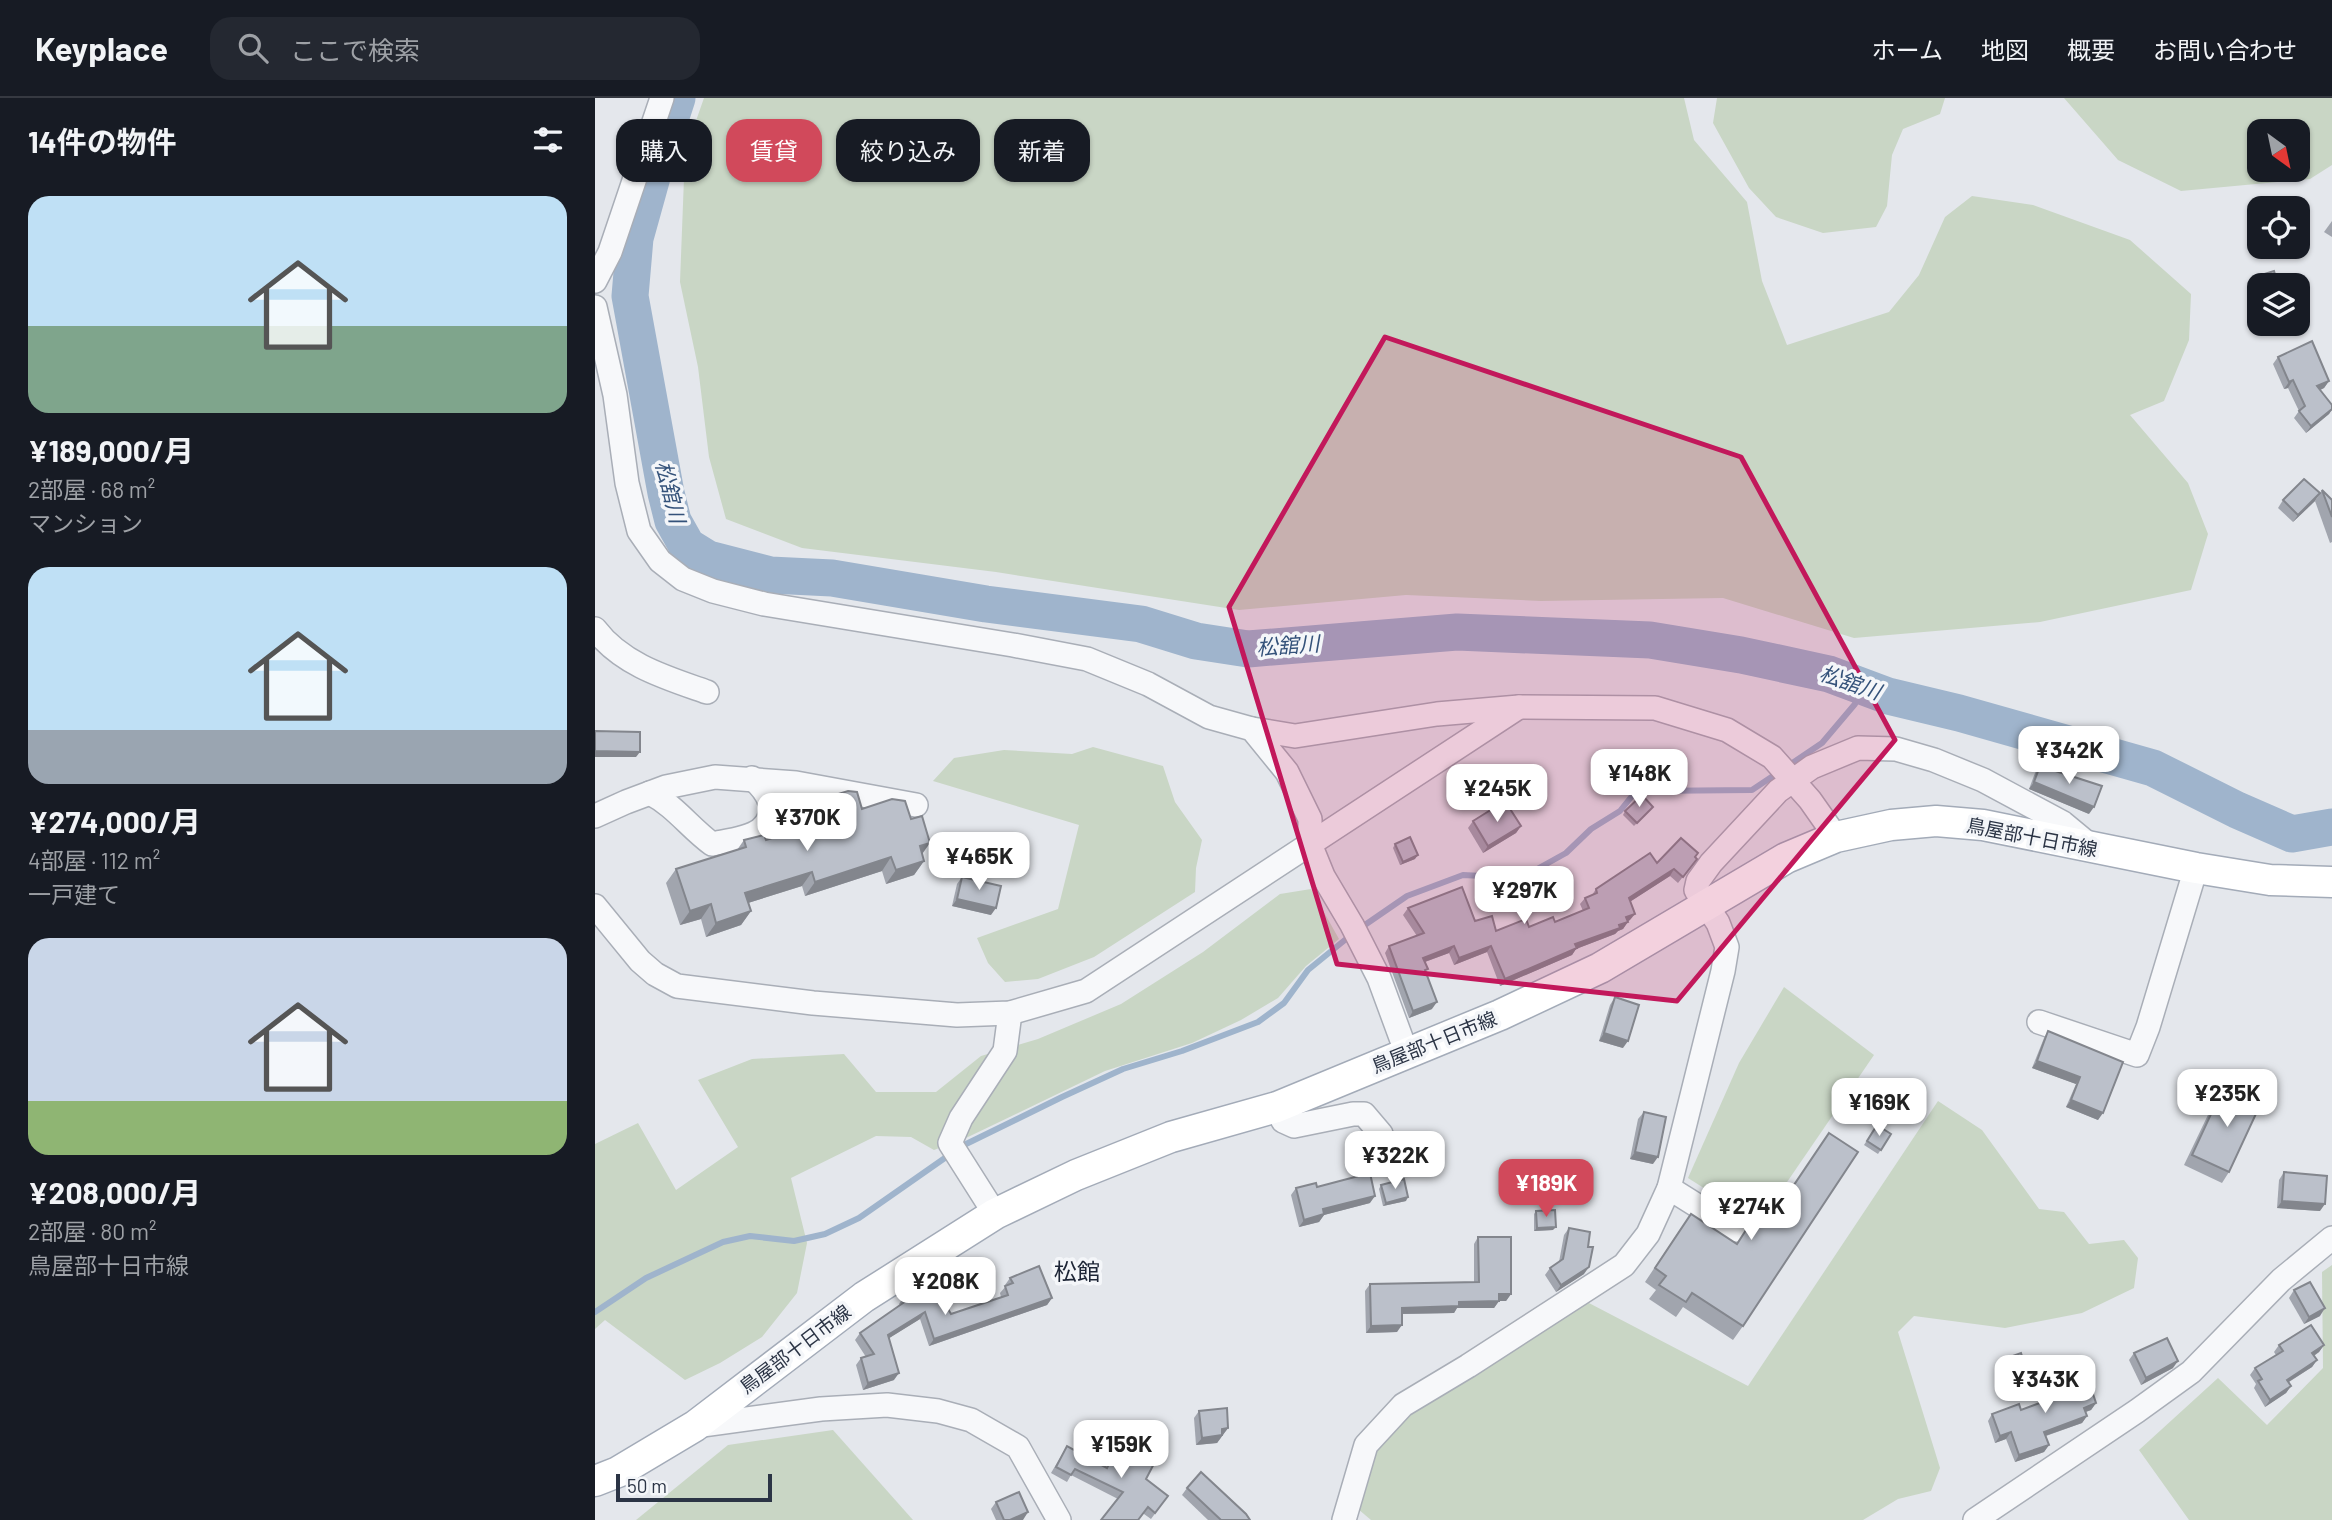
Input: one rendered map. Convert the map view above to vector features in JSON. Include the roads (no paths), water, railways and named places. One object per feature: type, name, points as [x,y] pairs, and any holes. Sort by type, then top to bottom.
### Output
[{"type":"main road","name":"鳥屋部十日市線","points":[[595,1481],[618,1472],[695,1426],[864,1297],[995,1214],[1076,1175],[1171,1137],[1277,1107],[1500,1015],[1600,968],[1786,858],[1836,837],[1891,825],[1936,821],[2014,830],[2094,849],[2270,880],[2332,882]]},
{"type":"street","points":[[595,281],[610,252],[661,98]]},
{"type":"street","points":[[595,307],[615,395],[627,483],[639,531],[660,561],[683,579],[713,591],[764,604],[1087,659],[1148,684],[1209,717],[1252,729],[1295,736],[1437,714],[1519,707],[1655,708],[1727,730],[1772,757],[1810,800],[1836,837]]},
{"type":"street","points":[[595,629],[605,643],[645,669],[708,692]]},
{"type":"street","points":[[595,906],[640,961],[655,974],[677,986],[813,1003],[957,1016],[1010,1013],[1086,991],[1519,707]]},
{"type":"street","points":[[1252,729],[1287,772],[1310,819],[1310,845],[1323,876],[1379,978],[1407,1054]]},
{"type":"street","points":[[1344,1520],[1366,1445],[1403,1405],[1624,1265],[1648,1234],[1669,1188],[1727,947],[1718,923],[1696,890],[1698,881],[1710,863],[1760,808],[1792,780],[1812,767],[1858,748],[1896,749],[1934,760],[1983,780],[2063,823],[2094,849]]},
{"type":"street","points":[[595,816],[650,793],[715,777],[796,783],[916,805]]},
{"type":"street","points":[[650,793],[664,800],[694,831],[712,844],[735,840],[759,831],[770,817],[770,804],[765,789],[752,778]]},
{"type":"street","points":[[2039,1022],[2137,1055],[2196,868]]},
{"type":"street","points":[[995,1214],[950,1143],[961,1118],[1005,1051],[1010,1013]]},
{"type":"street","points":[[1277,1107],[1283,1121],[1294,1126],[1364,1114],[1381,1134],[1387,1157]]},
{"type":"street","points":[[1669,1188],[1736,1230]]},
{"type":"street","points":[[1975,1520],[2192,1372],[2281,1280],[2332,1238]]},
{"type":"street","points":[[695,1426],[821,1409],[887,1405],[938,1411],[971,1420],[1018,1447],[1059,1520]]},
{"type":"waterway","name":"松舘川","points":[[677,98],[635,238],[630,296],[673,521],[687,546],[708,559],[770,575],[832,578],[986,604],[1141,624],[1196,641],[1248,649],[1457,632],[1650,640],[1741,655],[1829,674],[1888,696],[1959,713],[2153,768],[2292,834],[2332,827]]},
{"type":"waterway","points":[[1788,766],[1822,743],[1855,704],[1858,684]]},
{"type":"waterway","points":[[1359,929],[1407,896],[1463,875],[1521,878],[1566,853],[1591,829],[1620,811],[1632,796],[1645,791],[1752,790],[1779,772]]},
{"type":"waterway","points":[[595,1312],[646,1278],[723,1242],[750,1236],[794,1241],[825,1234],[859,1218],[962,1146],[1062,1097],[1123,1069],[1182,1051],[1258,1022],[1284,1003],[1308,970],[1351,935]]},
{"type":"district","name":"松館","points":[[1077,1272]]}]
